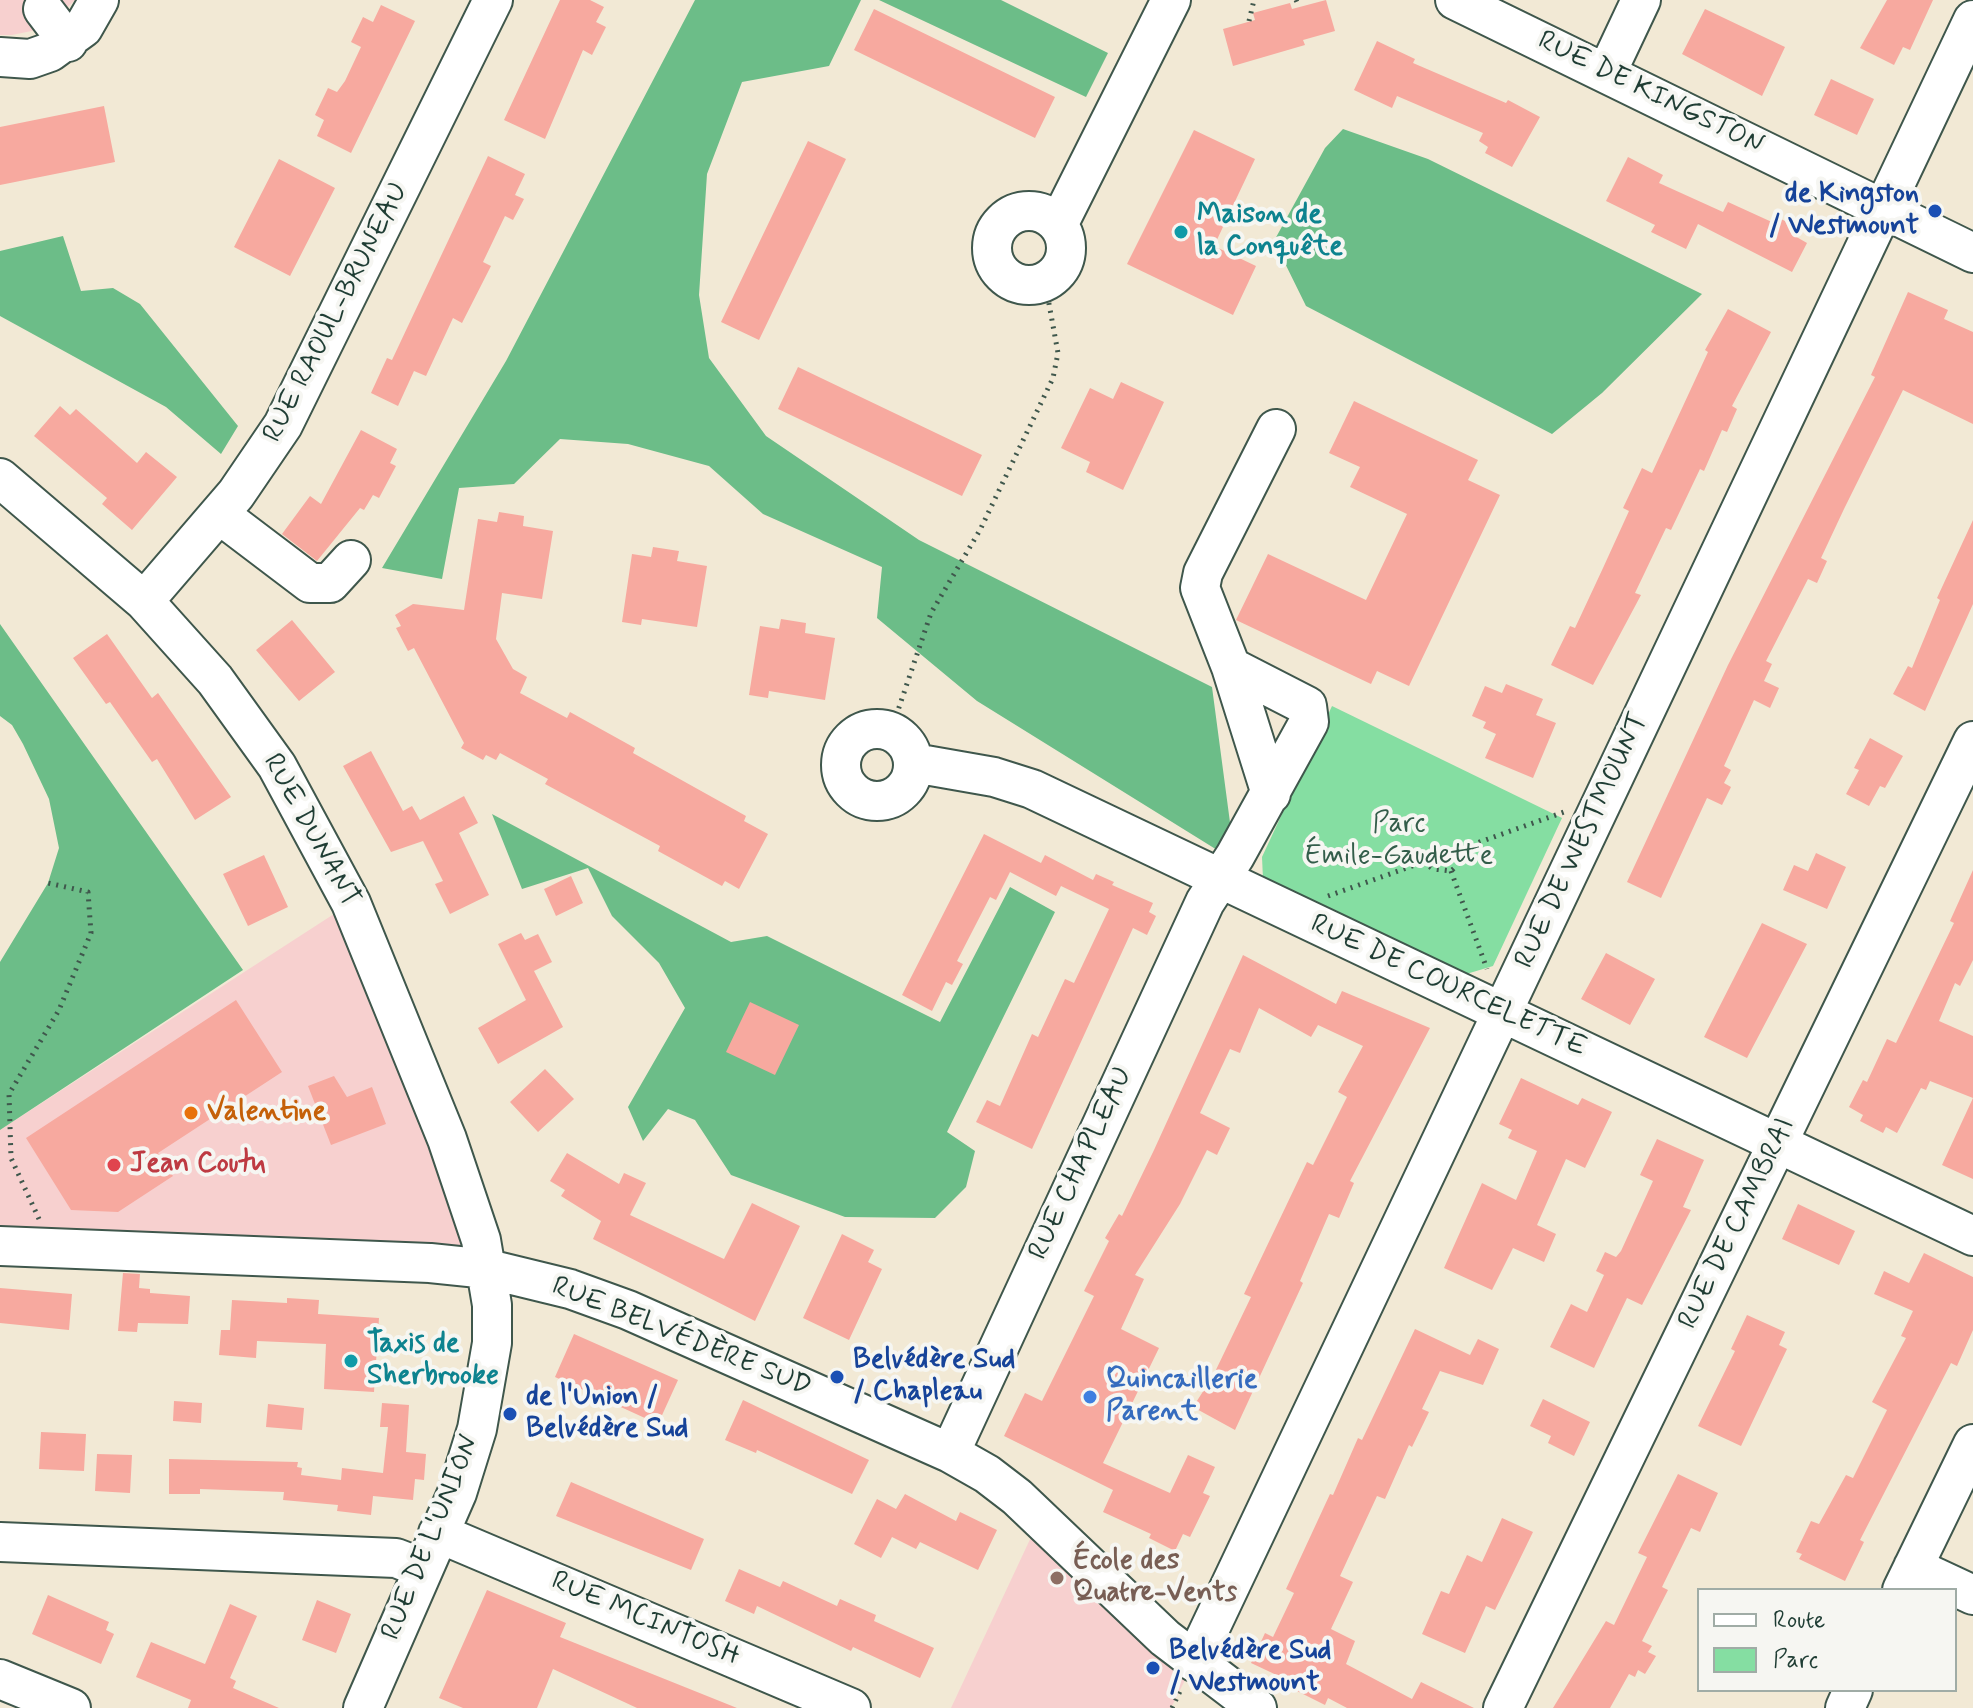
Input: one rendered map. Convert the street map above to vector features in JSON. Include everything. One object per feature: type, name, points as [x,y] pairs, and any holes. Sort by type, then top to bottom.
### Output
[{"type":"street","points":[[0,57],[30,59],[68,42],[83,28],[99,0]]},
{"type":"street","name":"RUE RAOUL-BRUNEAU","points":[[144,601],[261,460],[303,389],[493,0]]},
{"type":"street","points":[[1058,225],[1171,0]]},
{"type":"street","name":"RUE DE KINGSTON","points":[[1455,0],[1973,253]]},
{"type":"street","points":[[1607,72],[1641,0]]},
{"type":"street","points":[[43,9],[68,42]]},
{"type":"street","name":"RUE DE WESTMOUNT","points":[[1194,1662],[1973,20]]},
{"type":"street","points":[[1037,211],[1058,225],[1066,246],[1065,257],[1061,267],[1045,282],[1019,285],[1008,279],[993,259],[994,233],[1012,215],[1037,211]]},
{"type":"street","points":[[1271,794],[1231,667],[1200,588],[1203,573],[1276,429]]},
{"type":"street","name":"RUE DUNANT","points":[[0,478],[144,601],[189,650],[247,722],[277,766],[329,858],[363,931],[447,1139],[488,1269]]},
{"type":"street","points":[[219,514],[310,583],[330,583],[351,560]]},
{"type":"street","name":"RUE CHAPLEAU","points":[[950,1453],[1205,902],[1271,794],[1309,722],[1307,706],[1231,667]]},
{"type":"street","points":[[869,729],[891,731],[907,744],[914,763],[907,786],[887,800],[863,799],[845,783],[840,759],[850,740],[869,729]]},
{"type":"street","name":"RUE DE CAMBRAI","points":[[1503,1708],[1973,741]]},
{"type":"street","name":"RUE DE COURCELETTE","points":[[914,763],[994,777],[1032,789],[1973,1236]]},
{"type":"street","name":"RUE BELVÉDÈRE SUD","points":[[0,1246],[417,1262],[488,1269],[545,1280],[628,1310],[950,1453],[987,1474],[1017,1497],[1194,1662],[1257,1708]]},
{"type":"street","name":"RUE DE L'UNION","points":[[363,1708],[457,1493],[488,1382],[492,1343],[488,1269]]},
{"type":"street","points":[[1946,1588],[1908,1578],[1973,1444]]},
{"type":"street","name":"RUE MCINTOSH","points":[[438,1533],[851,1708]]},
{"type":"street","points":[[0,1542],[396,1558],[422,1568]]},
{"type":"street","points":[[0,1679],[71,1708]]},
{"type":"path","points":[[1249,21],[1254,0]]},
{"type":"path","points":[[891,731],[931,613],[980,530],[1053,378],[1058,353],[1045,282]]},
{"type":"path","points":[[1320,899],[1567,811]]},
{"type":"path","points":[[1423,862],[1433,869],[1451,871],[1462,861],[1465,847]]},
{"type":"path","points":[[1451,871],[1487,969]]},
{"type":"path","points":[[48,883],[88,892],[91,933],[59,1010],[9,1094],[11,1158],[53,1248]]},
{"type":"shaded area","points":[[0,0],[75,0],[46,28],[0,35]]},
{"type":"shaded area","points":[[351,903],[488,1269],[0,1246],[0,1130]]},
{"type":"shaded area","name":"École des Quatre-Vents","points":[[1040,1518],[1194,1662],[1171,1708],[951,1708]]},
{"type":"green space","points":[[695,0],[861,0],[829,66],[742,82],[707,174],[699,295],[709,358],[766,436],[919,540],[1212,687],[1231,830],[1222,853],[977,701],[877,618],[882,567],[763,514],[709,466],[628,444],[560,439],[514,484],[459,488],[442,579],[382,568],[506,361]]},
{"type":"green space","points":[[879,0],[1001,0],[1108,53],[1086,97]]},
{"type":"green space","points":[[1343,129],[1428,159],[1702,294],[1602,393],[1552,434],[1306,306],[1274,241],[1325,148]]},
{"type":"green space","points":[[63,236],[81,291],[113,288],[140,304],[238,426],[221,454],[166,407],[0,316],[0,251]]},
{"type":"green space","points":[[0,624],[243,970],[0,1130],[0,962],[48,883],[59,848],[49,799],[12,725],[0,716]]},
{"type":"green space","name":"Parc Émile-Gaudette","points":[[1332,706],[1562,818],[1493,966],[1463,975],[1263,879],[1262,857]]},
{"type":"green space","points":[[492,814],[731,942],[767,936],[940,1022],[1010,887],[1055,912],[947,1132],[975,1151],[966,1187],[935,1218],[845,1217],[731,1175],[695,1120],[668,1109],[643,1141],[628,1107],[685,1008],[659,963],[612,916],[588,868],[522,889]]},
{"type":"building","points":[[560,0],[590,0],[604,7],[596,22],[606,27],[592,55],[583,50],[545,139],[504,120]]},
{"type":"building","points":[[1326,0],[1335,31],[1303,40],[1305,45],[1233,66],[1223,29],[1255,20],[1253,13],[1290,3],[1292,9]]},
{"type":"building","points":[[1887,0],[1933,0],[1910,50],[1903,47],[1894,65],[1860,48]]},
{"type":"building","points":[[381,5],[415,21],[351,153],[317,136],[324,120],[315,115],[328,88],[337,92],[345,81],[361,47],[351,42],[363,17],[373,22]]},
{"type":"building","points":[[874,9],[1055,97],[1035,138],[854,50]]},
{"type":"building","points":[[1705,9],[1785,47],[1762,96],[1682,54]]},
{"type":"building","points":[[1377,41],[1415,59],[1413,63],[1506,103],[1508,100],[1540,117],[1512,167],[1485,153],[1488,147],[1479,141],[1483,133],[1397,96],[1392,108],[1354,90]]},
{"type":"building","points":[[1831,79],[1874,99],[1857,135],[1814,115]]},
{"type":"building","points":[[104,106],[115,162],[0,185],[0,127]]},
{"type":"building","name":"Maison de la Conquête","points":[[1194,130],[1255,159],[1214,246],[1256,266],[1233,315],[1127,264]]},
{"type":"building","points":[[808,141],[846,159],[759,340],[721,322]]},
{"type":"building","points":[[488,156],[525,174],[515,195],[524,199],[513,220],[505,216],[483,262],[491,266],[462,323],[453,318],[426,376],[414,371],[398,406],[371,393],[387,358],[392,360]]},
{"type":"building","points":[[1628,157],[1663,175],[1659,183],[1723,212],[1728,202],[1774,223],[1777,217],[1797,227],[1793,235],[1807,243],[1792,272],[1698,224],[1686,249],[1651,232],[1655,225],[1606,201]]},
{"type":"building","points":[[279,159],[335,188],[290,276],[234,247]]},
{"type":"building","points":[[1908,292],[1948,310],[1944,319],[1973,332],[1973,424],[1903,390],[1821,558],[1827,561],[1817,583],[1808,579],[1766,661],[1772,664],[1764,681],[1779,688],[1770,708],[1754,700],[1724,766],[1731,770],[1724,783],[1731,787],[1722,805],[1707,798],[1661,898],[1627,882],[1728,665],[1875,377],[1871,375]]},
{"type":"building","points":[[1728,309],[1771,332],[1732,406],[1737,409],[1727,432],[1722,430],[1704,471],[1700,469],[1671,530],[1666,528],[1635,593],[1641,595],[1593,685],[1551,665],[1570,626],[1575,628],[1603,568],[1629,511],[1623,508],[1642,468],[1652,473],[1708,352],[1705,350]]},
{"type":"building","points":[[798,367],[982,455],[962,496],[778,409]]},
{"type":"building","points":[[1121,382],[1164,402],[1123,490],[1086,472],[1090,462],[1061,448],[1090,388],[1113,399]]},
{"type":"building","points":[[1354,401],[1478,460],[1468,480],[1500,495],[1409,686],[1377,671],[1371,684],[1236,620],[1268,554],[1366,600],[1407,514],[1350,487],[1360,467],[1329,453]]},
{"type":"building","points":[[60,406],[70,415],[76,409],[137,463],[146,452],[177,477],[132,530],[102,504],[107,498],[34,436]]},
{"type":"building","points":[[361,430],[397,449],[390,463],[396,466],[379,498],[373,495],[364,510],[360,508],[317,561],[282,534],[310,496],[321,504]]},
{"type":"building","points":[[499,512],[524,516],[523,526],[553,531],[542,599],[502,593],[496,639],[513,669],[527,677],[520,693],[567,718],[570,712],[635,748],[633,753],[746,816],[744,821],[768,834],[739,889],[725,881],[722,886],[658,851],[660,846],[545,784],[548,779],[500,753],[496,760],[486,755],[483,760],[461,748],[464,743],[414,648],[408,651],[396,628],[401,626],[395,615],[413,604],[464,610],[478,519],[497,522]]},
{"type":"building","points":[[1973,520],[1973,604],[1925,711],[1893,694],[1908,666],[1912,668],[1940,600],[1937,598]]},
{"type":"building","points":[[653,547],[679,551],[677,561],[707,566],[697,627],[642,619],[641,625],[622,622],[632,554],[651,557]]},
{"type":"building","points":[[781,619],[806,623],[805,633],[835,638],[825,700],[769,691],[768,698],[749,695],[760,626],[779,629]]},
{"type":"building","points":[[292,620],[335,672],[299,701],[256,650]]},
{"type":"building","points":[[107,634],[152,698],[158,693],[231,797],[195,820],[157,759],[152,762],[110,702],[106,704],[73,658]]},
{"type":"building","points":[[1506,684],[1543,699],[1536,715],[1556,723],[1533,778],[1485,758],[1496,734],[1483,728],[1486,722],[1472,716],[1485,686],[1502,693]]},
{"type":"building","points":[[1870,738],[1903,756],[1885,788],[1880,786],[1869,806],[1846,794],[1859,770],[1854,768]]},
{"type":"building","points":[[371,751],[403,811],[412,806],[420,820],[464,796],[478,823],[459,833],[489,895],[450,914],[435,884],[443,881],[423,841],[391,852],[343,766]]},
{"type":"building","points":[[984,834],[1041,863],[1045,855],[1093,880],[1096,874],[1114,882],[1112,885],[1153,903],[1149,912],[1156,916],[1147,935],[1133,928],[1032,1149],[976,1122],[987,1100],[1000,1106],[1032,1034],[1038,1037],[1065,979],[1074,983],[1109,909],[1061,886],[1056,896],[1010,872],[996,900],[990,897],[957,961],[963,964],[952,985],[946,982],[932,1011],[902,995]]},
{"type":"building","points":[[1816,853],[1846,867],[1827,909],[1783,890],[1794,865],[1808,871]]},
{"type":"building","points":[[264,855],[288,907],[248,926],[223,874]]},
{"type":"building","points":[[1973,870],[1973,960],[1960,986],[1955,983],[1939,1021],[1973,1036],[1973,1098],[1930,1081],[1926,1090],[1921,1088],[1897,1133],[1886,1127],[1883,1133],[1860,1121],[1863,1115],[1849,1107],[1863,1080],[1867,1082],[1887,1039],[1896,1043],[1954,923],[1950,921]]},
{"type":"building","points":[[571,876],[583,903],[556,916],[544,889]]},
{"type":"building","points":[[1762,923],[1807,944],[1747,1058],[1704,1037]]},
{"type":"building","points":[[521,933],[525,940],[538,934],[552,962],[534,971],[563,1027],[498,1064],[478,1028],[526,1000],[498,944]]},
{"type":"building","points":[[1606,953],[1655,979],[1630,1025],[1581,999]]},
{"type":"building","points":[[1243,955],[1336,1004],[1342,991],[1430,1028],[1350,1181],[1354,1183],[1339,1218],[1329,1214],[1300,1281],[1303,1283],[1235,1430],[1193,1407],[1213,1376],[1251,1297],[1244,1294],[1307,1162],[1313,1165],[1347,1097],[1338,1092],[1363,1046],[1318,1025],[1311,1037],[1259,1008],[1240,1053],[1230,1049],[1200,1113],[1230,1128],[1217,1155],[1207,1150],[1180,1204],[1135,1275],[1144,1279],[1121,1329],[1159,1348],[1103,1463],[1170,1493],[1188,1455],[1215,1467],[1203,1493],[1210,1496],[1190,1537],[1183,1534],[1175,1551],[1149,1538],[1151,1534],[1103,1512],[1113,1490],[1004,1436],[1025,1393],[1042,1401],[1094,1296],[1084,1291],[1109,1241],[1105,1238],[1119,1214],[1122,1216]]},
{"type":"building","points":[[236,1000],[282,1072],[158,1153],[173,1176],[118,1212],[71,1210],[26,1138]]},
{"type":"building","points":[[750,1002],[799,1025],[775,1075],[726,1052]]},
{"type":"building","points":[[545,1069],[574,1099],[538,1132],[510,1102]]},
{"type":"building","points":[[334,1076],[347,1097],[372,1087],[386,1124],[331,1145],[308,1086]]},
{"type":"building","points":[[1521,1078],[1578,1105],[1582,1098],[1612,1112],[1585,1168],[1566,1159],[1537,1225],[1556,1234],[1544,1262],[1513,1248],[1492,1290],[1444,1268],[1482,1183],[1516,1200],[1537,1151],[1508,1138],[1512,1130],[1499,1124]]},
{"type":"building","points":[[1973,1098],[1973,1179],[1942,1165]]},
{"type":"building","points":[[1657,1139],[1704,1160],[1683,1207],[1691,1210],[1642,1305],[1627,1298],[1594,1368],[1550,1347],[1571,1304],[1587,1312],[1604,1275],[1596,1271],[1605,1252],[1616,1257],[1621,1251],[1653,1181],[1640,1175]]},
{"type":"building","points":[[567,1153],[619,1184],[624,1173],[646,1183],[630,1215],[724,1259],[752,1203],[800,1226],[755,1321],[593,1239],[601,1221],[561,1196],[565,1190],[550,1181]]},
{"type":"building","points":[[1798,1204],[1855,1231],[1839,1265],[1782,1239]]},
{"type":"building","points":[[842,1234],[874,1250],[868,1262],[882,1269],[849,1340],[803,1318]]},
{"type":"building","points":[[1924,1253],[1973,1277],[1973,1330],[1957,1366],[1951,1363],[1860,1540],[1864,1542],[1845,1581],[1799,1559],[1802,1554],[1796,1552],[1811,1521],[1819,1524],[1846,1475],[1853,1478],[1887,1410],[1872,1402],[1906,1338],[1901,1336],[1913,1311],[1874,1294],[1884,1271],[1909,1283]]},
{"type":"building","points":[[123,1273],[140,1274],[139,1288],[150,1289],[150,1293],[190,1296],[188,1324],[138,1323],[137,1332],[118,1331]]},
{"type":"building","points":[[0,1288],[72,1294],[69,1330],[0,1323]]},
{"type":"building","points":[[287,1298],[319,1300],[318,1314],[379,1318],[374,1392],[324,1389],[326,1344],[257,1341],[256,1358],[219,1355],[221,1330],[230,1330],[232,1300],[287,1303]]},
{"type":"building","points":[[1747,1315],[1785,1332],[1779,1345],[1787,1349],[1741,1446],[1698,1426],[1735,1351],[1731,1349]]},
{"type":"building","points":[[1415,1329],[1470,1355],[1478,1339],[1499,1349],[1483,1385],[1440,1371],[1422,1409],[1429,1412],[1412,1447],[1409,1445],[1385,1499],[1377,1496],[1340,1576],[1353,1582],[1331,1629],[1355,1641],[1346,1664],[1412,1699],[1421,1682],[1474,1708],[1347,1708],[1328,1698],[1325,1705],[1297,1691],[1300,1686],[1251,1663],[1265,1633],[1273,1637],[1294,1593],[1286,1589],[1330,1494],[1333,1495],[1358,1438],[1362,1440]]},
{"type":"building","points":[[574,1334],[678,1380],[658,1424],[555,1377]]},
{"type":"building","points":[[1543,1399],[1590,1422],[1574,1456],[1548,1443],[1551,1436],[1530,1426]]},
{"type":"building","points":[[743,1400],[869,1460],[852,1494],[757,1450],[756,1453],[725,1440]]},
{"type":"building","points":[[174,1401],[202,1403],[201,1423],[173,1421]]},
{"type":"building","points":[[382,1403],[409,1405],[406,1452],[426,1454],[424,1480],[415,1479],[413,1500],[373,1496],[371,1515],[337,1511],[338,1505],[283,1500],[284,1492],[200,1489],[200,1494],[169,1494],[169,1459],[298,1462],[297,1467],[302,1468],[301,1475],[341,1480],[342,1468],[383,1473],[388,1427],[380,1427]]},
{"type":"building","points":[[268,1404],[304,1408],[302,1430],[266,1427]]},
{"type":"building","points":[[41,1432],[86,1434],[84,1471],[39,1469]]},
{"type":"building","points":[[97,1454],[132,1455],[130,1493],[95,1491]]},
{"type":"building","points":[[1678,1474],[1718,1493],[1700,1532],[1691,1528],[1662,1587],[1668,1590],[1642,1641],[1652,1646],[1648,1652],[1656,1656],[1645,1674],[1638,1670],[1635,1677],[1629,1674],[1610,1708],[1553,1708],[1606,1621],[1614,1625],[1647,1557],[1638,1553]]},
{"type":"building","points":[[571,1482],[704,1539],[691,1570],[556,1516]]},
{"type":"building","points":[[905,1494],[956,1521],[960,1512],[997,1530],[978,1570],[920,1542],[916,1549],[892,1537],[881,1558],[854,1544],[877,1499],[896,1509]]},
{"type":"building","points":[[1502,1518],[1533,1532],[1495,1610],[1486,1606],[1465,1653],[1422,1634],[1441,1591],[1449,1594],[1467,1555],[1482,1562]]},
{"type":"building","points":[[739,1569],[780,1587],[783,1581],[837,1606],[840,1599],[876,1615],[874,1621],[934,1648],[920,1678],[853,1647],[851,1651],[757,1606],[754,1614],[725,1601]]},
{"type":"building","points":[[487,1590],[566,1623],[560,1637],[737,1708],[637,1708],[553,1669],[537,1708],[463,1708],[439,1698]]},
{"type":"building","points":[[48,1595],[109,1622],[106,1630],[114,1634],[101,1664],[32,1634]]},
{"type":"building","points":[[317,1600],[351,1614],[336,1653],[302,1640]]},
{"type":"building","points":[[230,1604],[257,1616],[230,1678],[236,1681],[233,1688],[279,1708],[188,1708],[191,1700],[136,1677],[151,1642],[205,1664]]},
{"type":"place","name":"de Kingston / Westmount","points":[[1935,211]]},
{"type":"place","name":"Maison de la Conquête","points":[[1181,232]]},
{"type":"place","name":"Valentine","points":[[191,1113]]},
{"type":"place","name":"Jean Coutu","points":[[114,1165]]},
{"type":"place","name":"Taxis de Sherbrooke","points":[[351,1361]]},
{"type":"place","name":"Belvédère Sud / Chapleau","points":[[837,1377]]},
{"type":"place","name":"Quincaillerie Parent","points":[[1090,1397]]},
{"type":"place","name":"de l'Union / Belvédère Sud","points":[[510,1414]]},
{"type":"place","name":"École des Quatre-Vents","points":[[1057,1578]]},
{"type":"place","name":"Belvédère Sud / Westmount","points":[[1153,1668]]}]
